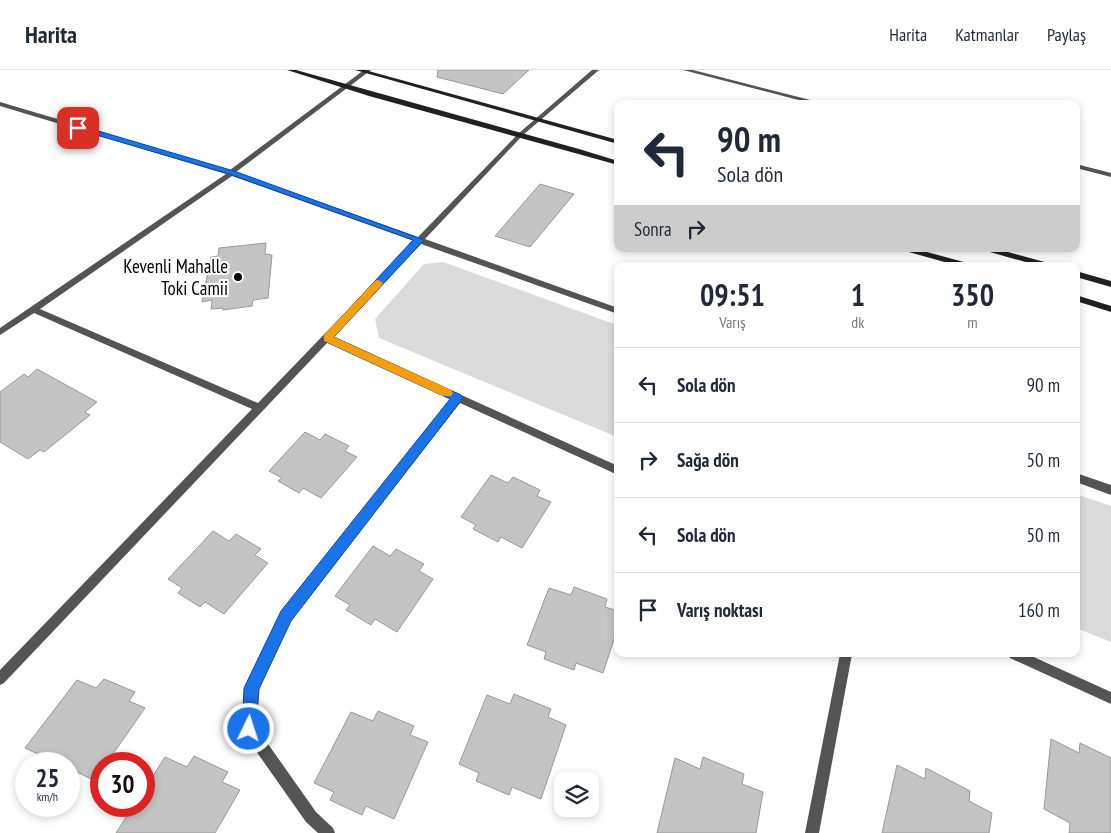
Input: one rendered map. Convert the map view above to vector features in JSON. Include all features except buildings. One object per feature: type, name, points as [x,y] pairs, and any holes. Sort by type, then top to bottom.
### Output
[{"type":"street","points":[[290,70],[346,88],[522,134],[614,162]]},
{"type":"street","points":[[0,679],[522,134],[596,70]]},
{"type":"street","points":[[686,70],[807,100]]},
{"type":"street","points":[[0,332],[232,173],[346,88],[363,71],[614,141]]},
{"type":"street","points":[[1,105],[232,173],[614,310]]},
{"type":"street","points":[[1080,167],[1111,175]]},
{"type":"street","points":[[919,252],[954,262]]},
{"type":"street","points":[[999,252],[1035,262]]},
{"type":"street","points":[[1080,275],[1111,284]]},
{"type":"street","points":[[1080,299],[1111,309]]},
{"type":"street","points":[[33,309],[260,408]]},
{"type":"street","points":[[327,338],[614,470]]},
{"type":"street","points":[[328,833],[311,817],[249,729],[252,688],[286,616],[458,398]]},
{"type":"street","points":[[1080,478],[1111,490]]},
{"type":"street","points":[[812,833],[845,657]]},
{"type":"street","points":[[1021,657],[1111,698]]},
{"type":"shaded area","points":[[443,262],[614,324],[614,436],[379,338],[375,319],[424,264]]},
{"type":"shaded area","points":[[1080,495],[1111,506],[1111,642],[1080,630]]},
{"type":"slow traffic","points":[[378,283],[327,338],[447,393]]},
{"type":"place","name":"Kevenli Mahalle Toki Camii","points":[[238,277]]},
{"type":"route","points":[[78,128],[232,173],[419,240],[327,338],[458,398],[286,616],[252,688],[249,729]]}]
